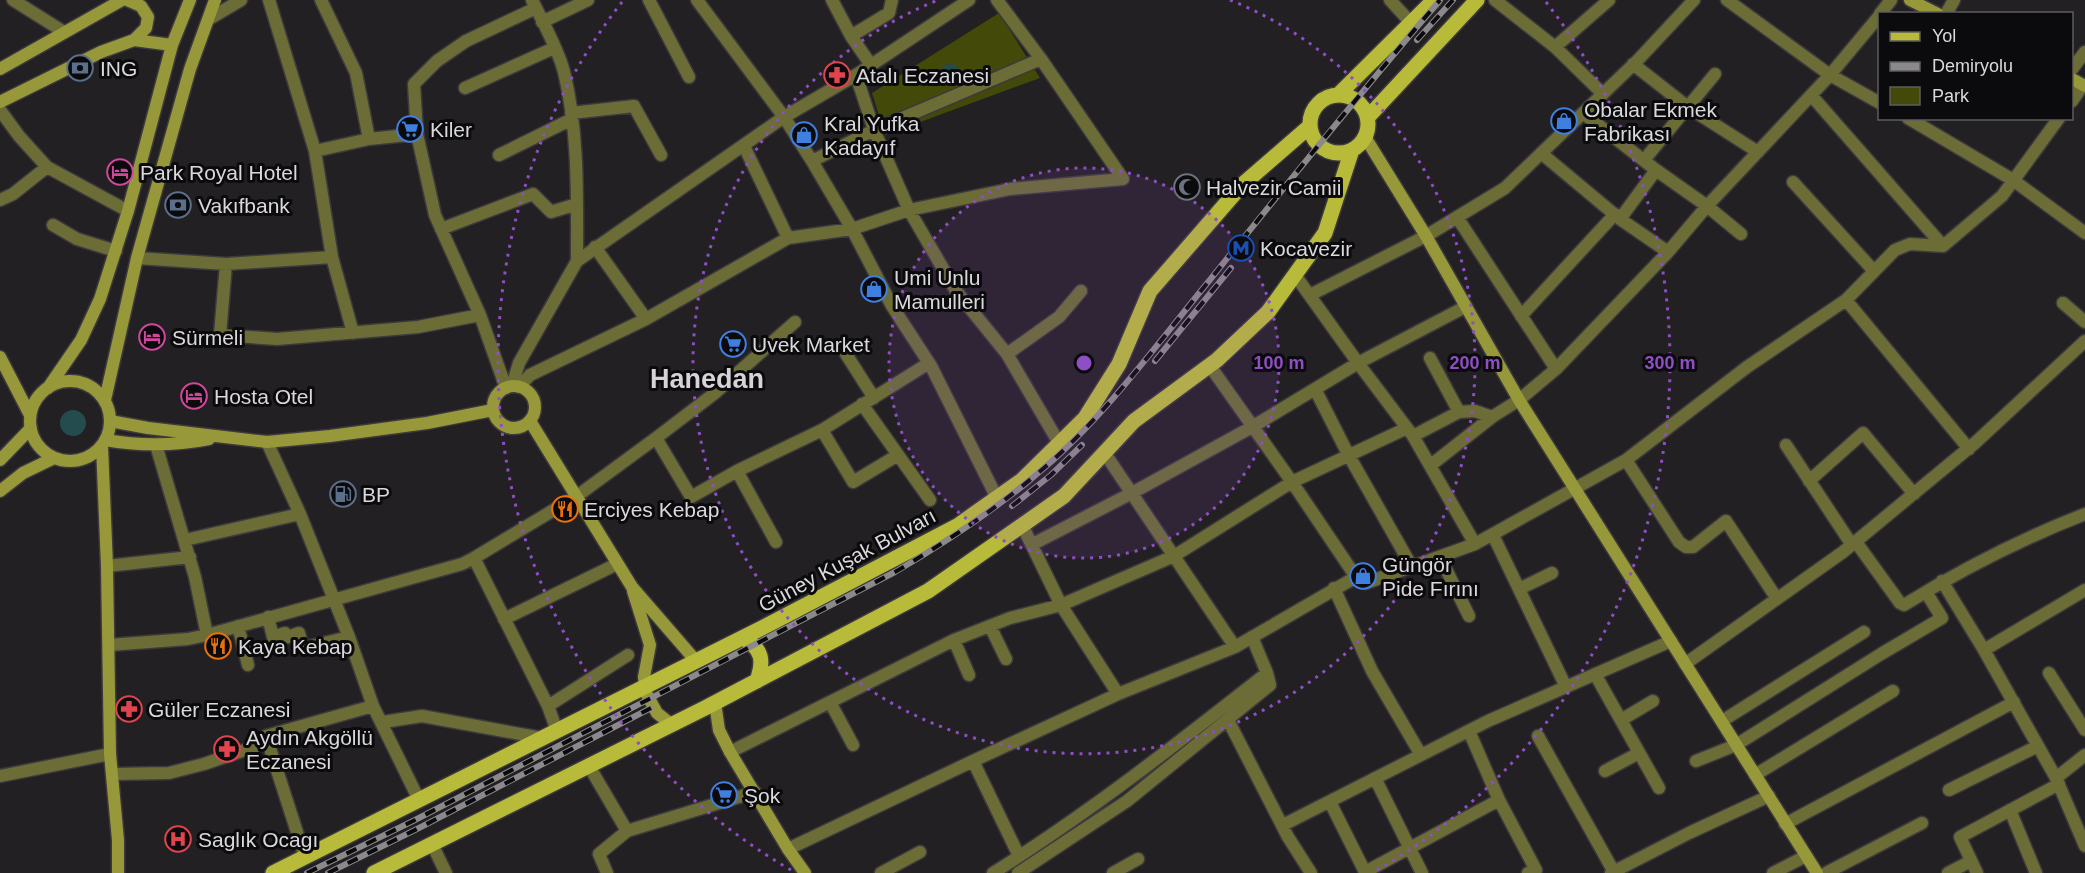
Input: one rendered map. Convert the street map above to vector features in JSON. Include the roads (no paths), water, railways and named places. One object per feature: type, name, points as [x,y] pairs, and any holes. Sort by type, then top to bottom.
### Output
[{"type":"main road","points":[[0,69],[122,0]]},
{"type":"main road","points":[[0,102],[101,52],[134,40],[146,28],[148,17],[141,6],[127,0]]},
{"type":"main road","points":[[48,388],[81,340],[100,299],[128,211],[172,45],[190,0]]},
{"type":"main road","points":[[105,400],[92,387],[80,381],[53,384],[34,402],[30,415],[35,440],[54,458],[67,461],[80,460],[92,454],[108,434],[110,421],[105,400],[137,258],[190,69],[215,0]]},
{"type":"main road","points":[[1339,94],[1434,0]]},
{"type":"main road","points":[[1368,117],[1477,0]]},
{"type":"main road","points":[[1910,0],[1934,12]]},
{"type":"main road","points":[[134,40],[172,45]]},
{"type":"main road","points":[[1339,94],[1348,96],[1364,108],[1368,117],[1365,137],[1360,145],[1352,150],[1333,152],[1325,149],[1312,135],[1311,117],[1315,108],[1329,96],[1339,94]]},
{"type":"main road","name":"Güney Kuşak Bulvarı","points":[[273,873],[743,638],[957,526],[1022,480],[1084,418],[1119,364],[1150,291],[1242,185],[1310,126]]},
{"type":"main road","points":[[1365,137],[1426,236],[1519,400],[1817,873]]},
{"type":"main road","points":[[374,873],[698,712],[928,591],[1064,496],[1134,421],[1210,366],[1268,312],[1325,233],[1352,150]]},
{"type":"main road","points":[[0,357],[30,415]]},
{"type":"main road","points":[[512,387],[531,394],[534,400],[534,415],[525,426],[511,428],[499,422],[493,410],[496,397],[512,387]]},
{"type":"main road","points":[[110,421],[148,428],[267,442],[427,423],[493,410]]},
{"type":"main road","points":[[530,421],[632,587],[696,661]]},
{"type":"main road","points":[[0,460],[31,428]]},
{"type":"main road","points":[[103,443],[156,446],[222,437]]},
{"type":"main road","points":[[103,443],[110,754],[118,873]]},
{"type":"main road","points":[[0,491],[23,472],[54,458]]},
{"type":"main road","points":[[632,587],[650,645],[644,677],[646,693],[657,713],[672,725]]},
{"type":"main road","points":[[743,638],[755,644],[760,657],[761,669],[757,681]]},
{"type":"main road","points":[[715,703],[719,729],[730,752],[802,872]]},
{"type":"main road","points":[[698,712],[719,729]]},
{"type":"street","points":[[13,0],[64,32]]},
{"type":"street","points":[[209,20],[242,0]]},
{"type":"street","points":[[269,0],[315,151],[332,256],[353,333]]},
{"type":"street","points":[[321,0],[356,73],[369,139]]},
{"type":"street","points":[[542,22],[588,0]]},
{"type":"street","points":[[649,0],[689,77]]},
{"type":"street","points":[[698,0],[784,117],[812,161],[852,229],[892,306],[929,363],[997,498]]},
{"type":"street","points":[[832,0],[851,36],[871,65]]},
{"type":"street","points":[[851,36],[889,14],[892,0]]},
{"type":"street","points":[[512,387],[519,363],[577,261],[784,117],[856,75],[969,0]]},
{"type":"street","points":[[512,387],[530,375],[646,319],[788,238],[852,229],[909,210],[1010,189],[1123,179],[1041,59],[997,0]]},
{"type":"street","points":[[1390,0],[1412,24]]},
{"type":"street","points":[[1495,0],[1555,47],[1603,94]]},
{"type":"street","points":[[1555,47],[1609,0]]},
{"type":"street","points":[[1310,295],[1426,236],[1505,188],[1603,94],[1694,0]]},
{"type":"street","points":[[1726,0],[1830,75],[1878,102]]},
{"type":"street","points":[[1882,12],[1891,0]]},
{"type":"street","points":[[512,387],[435,215],[417,134],[414,84],[437,61],[466,41],[534,4],[564,69],[572,116],[577,204],[577,261]]},
{"type":"street","points":[[1431,465],[1492,417],[1519,400],[1556,369],[1668,252],[1707,206],[1830,75],[1878,16]]},
{"type":"street","points":[[465,88],[554,48]]},
{"type":"street","points":[[2073,68],[2085,52]]},
{"type":"street","points":[[812,161],[874,130],[1041,59]]},
{"type":"street","points":[[1633,64],[1689,108],[1758,152]]},
{"type":"street","points":[[1649,154],[1715,74]]},
{"type":"street","points":[[856,75],[874,130],[909,210],[956,291],[1007,354],[1059,443]]},
{"type":"street","points":[[2073,100],[2084,86]]},
{"type":"street","points":[[1811,95],[1943,246]]},
{"type":"street","points":[[499,155],[572,116],[634,106],[661,155]]},
{"type":"street","points":[[0,110],[47,166],[128,211]]},
{"type":"street","points":[[1584,112],[1741,234]]},
{"type":"street","points":[[1911,120],[2013,180],[2085,233]]},
{"type":"street","points":[[1210,366],[1356,577],[1366,583],[1475,544],[1626,460],[1747,367],[1846,300],[1895,250],[1910,244],[1943,246],[2002,196],[2058,120]]},
{"type":"street","points":[[315,151],[369,139],[417,134]]},
{"type":"street","points":[[744,146],[788,238]]},
{"type":"street","points":[[1541,153],[1618,216],[1668,252]]},
{"type":"street","points":[[0,200],[13,194],[47,166]]},
{"type":"street","points":[[1521,316],[1618,216],[1656,170]]},
{"type":"street","points":[[1793,182],[1874,272]]},
{"type":"street","points":[[441,229],[533,194],[550,212],[577,204]]},
{"type":"street","points":[[1457,217],[1556,369]]},
{"type":"street","points":[[53,225],[77,239],[116,250]]},
{"type":"street","points":[[595,247],[646,319]]},
{"type":"street","points":[[137,258],[226,264],[332,256]]},
{"type":"street","points":[[226,264],[220,335],[278,339],[418,327],[480,315]]},
{"type":"street","points":[[1295,275],[1410,432],[1475,544]]},
{"type":"street","points":[[1007,354],[1059,317],[1081,291]]},
{"type":"street","points":[[1846,300],[1969,449]]},
{"type":"street","points":[[2063,303],[2085,322]]},
{"type":"street","points":[[1033,544],[1132,493],[1252,427],[1358,363],[1465,307]]},
{"type":"street","points":[[109,645],[188,639],[207,635],[333,598],[462,564],[577,496],[715,393],[795,322]]},
{"type":"street","points":[[1685,664],[1854,543],[1969,449],[2085,341]]},
{"type":"street","points":[[846,354],[874,398]]},
{"type":"street","points":[[1430,358],[1459,412]]},
{"type":"street","points":[[656,438],[690,497],[737,471],[822,430],[929,363]]},
{"type":"street","points":[[1315,389],[1348,454],[1412,567]]},
{"type":"street","points":[[862,404],[930,500]]},
{"type":"street","points":[[730,752],[954,640],[1010,618],[1061,605],[1174,556],[1292,482],[1348,454],[1459,412],[1475,411],[1492,417]]},
{"type":"street","points":[[822,430],[853,482],[898,455]]},
{"type":"street","points":[[1809,481],[1863,433],[1914,494]]},
{"type":"street","points":[[267,442],[300,514],[349,637],[373,706],[383,722],[419,800]]},
{"type":"street","points":[[156,446],[185,540],[207,635]]},
{"type":"street","points":[[1786,446],[1854,543],[1900,603],[1904,605],[1942,581],[2003,549],[2085,514]]},
{"type":"street","points":[[1104,452],[1235,647]]},
{"type":"street","points":[[1626,460],[1679,542],[1686,547],[1693,548],[1726,520],[1777,599]]},
{"type":"street","points":[[737,471],[776,542]]},
{"type":"street","points":[[185,540],[300,514]]},
{"type":"street","points":[[1022,525],[1061,605],[1118,694]]},
{"type":"street","points":[[1493,534],[1566,687]]},
{"type":"street","points":[[107,566],[189,557]]},
{"type":"street","points":[[1440,557],[1469,616]]},
{"type":"street","points":[[474,558],[548,706],[557,731]]},
{"type":"street","points":[[504,619],[617,564]]},
{"type":"street","points":[[1519,589],[1552,573]]},
{"type":"street","points":[[788,849],[972,760],[1118,694],[1235,647],[1356,577]]},
{"type":"street","points":[[1942,581],[2014,702],[2057,781],[2085,846]]},
{"type":"street","points":[[1334,588],[1372,671],[1421,755]]},
{"type":"street","points":[[1984,650],[2085,591]]},
{"type":"street","points":[[1696,761],[1736,745],[1942,618],[1926,592]]},
{"type":"street","points":[[268,617],[273,637],[285,633],[288,638],[299,633],[303,648],[349,637]]},
{"type":"street","points":[[238,626],[248,665]]},
{"type":"street","points":[[990,626],[1006,659]]},
{"type":"street","points":[[1722,721],[1864,632]]},
{"type":"street","points":[[1018,873],[1127,801],[1270,686],[1252,637]]},
{"type":"street","points":[[954,640],[969,675]]},
{"type":"street","points":[[1283,825],[1469,731],[1671,641]]},
{"type":"street","points":[[548,706],[628,655]]},
{"type":"street","points":[[993,873],[1068,824],[1267,673]]},
{"type":"street","points":[[2049,673],[2085,730]]},
{"type":"street","points":[[1595,674],[1659,788]]},
{"type":"street","points":[[1755,775],[1893,691]]},
{"type":"street","points":[[1621,720],[1653,701]]},
{"type":"street","points":[[830,702],[853,745]]},
{"type":"street","points":[[1785,824],[2014,702]]},
{"type":"street","points":[[305,857],[266,736],[373,706]]},
{"type":"street","points":[[383,722],[422,716],[542,738]]},
{"type":"street","points":[[1228,720],[1311,873]]},
{"type":"street","points":[[1469,731],[1499,800],[1536,870],[1528,873]]},
{"type":"street","points":[[1538,736],[1613,872],[1769,796]]},
{"type":"street","points":[[113,774],[169,773],[204,764],[268,742]]},
{"type":"street","points":[[1949,790],[2038,746]]},
{"type":"street","points":[[1605,771],[1639,753]]},
{"type":"street","points":[[0,776],[110,754]]},
{"type":"street","points":[[1948,873],[1974,867],[1960,837],[2057,781],[2085,755]]},
{"type":"street","points":[[972,760],[1019,856]]},
{"type":"street","points":[[589,766],[627,831]]},
{"type":"street","points":[[1375,778],[1422,873]]},
{"type":"street","points":[[607,873],[598,854],[627,831],[755,792]]},
{"type":"street","points":[[1330,802],[1365,872],[1499,800]]},
{"type":"street","points":[[2010,810],[2037,873]]},
{"type":"street","points":[[1826,873],[1922,823]]},
{"type":"street","points":[[432,844],[446,873]]},
{"type":"street","points":[[881,873],[920,852]]},
{"type":"street","points":[[1773,873],[1806,856]]},
{"type":"street","points":[[1113,873],[1138,859]]},
{"type":"street","points":[[1036,861],[1043,873]]},
{"type":"water","points":[[950,64],[957,67],[960,74],[957,81],[950,84],[943,81],[940,74],[943,67]]},
{"type":"water","points":[[73,410],[82,414],[86,423],[82,432],[73,436],[64,432],[60,423],[64,414]]},
{"type":"railway","points":[[307,873],[415,820],[895,572],[953,536],[1009,497],[1067,448],[1110,402],[1323,139],[1440,0]]},
{"type":"railway","points":[[1417,40],[1453,0]]},
{"type":"railway","points":[[1155,361],[1231,268]]},
{"type":"railway","points":[[1012,506],[1051,475],[1082,445]]},
{"type":"railway","points":[[328,873],[651,708]]},
{"type":"place","name":"ING","points":[[80,68]]},
{"type":"place","name":"Atalı Eczanesi","points":[[837,75]]},
{"type":"place","name":"Obalar Ekmek Fabrikası","points":[[1564,121]]},
{"type":"place","name":"Kiler","points":[[410,129]]},
{"type":"place","name":"Kral Yufka Kadayıf","points":[[804,135]]},
{"type":"place","name":"Park Royal Hotel","points":[[120,172]]},
{"type":"place","name":"Halvezir Camii","points":[[1187,187]]},
{"type":"place","name":"Vakıfbank","points":[[178,205]]},
{"type":"place","name":"Kocavezir","points":[[1241,248]]},
{"type":"place","name":"Umi Unlu Mamulleri","points":[[874,289]]},
{"type":"place","name":"Sürmeli","points":[[152,337]]},
{"type":"place","name":"Uvek Market","points":[[733,344]]},
{"type":"place","name":"Hosta Otel","points":[[194,396]]},
{"type":"place","name":"BP","points":[[343,494]]},
{"type":"place","name":"Erciyes Kebap","points":[[565,509]]},
{"type":"place","name":"Güngör Pide Fırını","points":[[1363,576]]},
{"type":"place","name":"Kaya Kebap","points":[[218,646]]},
{"type":"place","name":"Güler Eczanesi","points":[[129,709]]},
{"type":"place","name":"Aydın Akgöllü Eczanesi","points":[[227,749]]},
{"type":"place","name":"Şok","points":[[724,795]]},
{"type":"place","name":"Saglık Ocagı","points":[[178,839]]},
{"type":"district","name":"Hanedan","points":[[707,379]]}]
